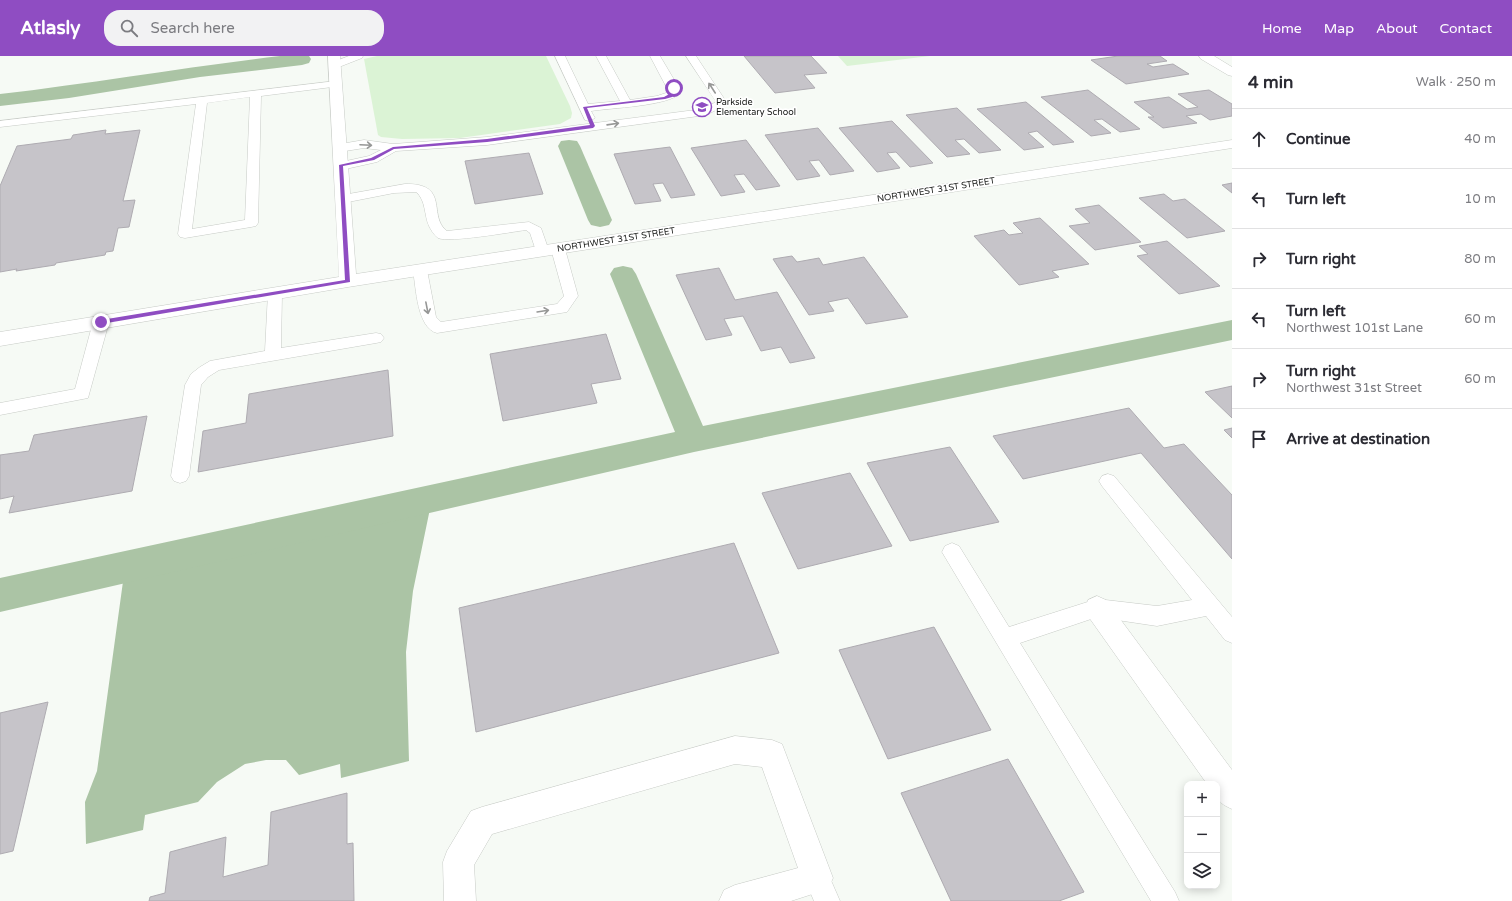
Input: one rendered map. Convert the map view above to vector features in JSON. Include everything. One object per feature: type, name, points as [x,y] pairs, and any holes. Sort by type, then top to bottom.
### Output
[{"type":"street","points":[[1205,56],[1232,72]]},
{"type":"street","points":[[335,61],[348,281]]},
{"type":"street","name":"NORTHWEST 31ST STREET","points":[[0,339],[348,281],[1232,144]]},
{"type":"street","points":[[1098,608],[1232,794]]},
{"type":"street","points":[[460,901],[458,862],[482,822],[735,750],[772,754],[822,890],[735,901]]},
{"type":"lane","points":[[335,61],[358,56]]},
{"type":"lane","points":[[560,56],[593,126]]},
{"type":"lane","points":[[601,56],[626,103]]},
{"type":"lane","points":[[584,108],[670,96],[675,92],[674,88],[655,56]]},
{"type":"lane","points":[[339,148],[364,144],[393,148],[487,141],[706,112],[722,103],[691,56]]},
{"type":"lane","points":[[0,124],[336,84]]},
{"type":"lane","points":[[202,100],[185,234],[251,223],[256,93]]},
{"type":"lane","points":[[341,166],[372,159],[393,148]]},
{"type":"lane","points":[[343,199],[415,188],[422,190],[428,197],[437,230],[443,235],[529,226],[536,231],[550,250],[571,296],[562,308],[438,328],[429,318],[420,270]]},
{"type":"lane","points":[[273,356],[275,293]]},
{"type":"lane","points":[[0,409],[82,394],[101,322]]},
{"type":"lane","points":[[180,476],[192,385],[197,376],[205,370],[216,365],[376,338]]},
{"type":"lane","points":[[1108,481],[1232,633]]},
{"type":"lane","points":[[952,552],[1166,901]]},
{"type":"lane","points":[[1005,638],[1098,608],[1157,616],[1210,606]]},
{"type":"shaded area","points":[[377,56],[546,56],[570,106],[572,113],[571,118],[560,124],[460,138],[402,139],[381,137],[378,135],[364,59]]},
{"type":"shaded area","points":[[838,56],[930,56],[847,66]]},
{"type":"shaded area","points":[[432,499],[413,591],[406,652],[409,761],[341,778],[340,764],[299,775],[286,760],[266,760],[245,764],[217,782],[198,802],[145,815],[143,830],[86,844],[85,802],[97,771],[125,567]]},
{"type":"building","points":[[744,56],[811,56],[827,73],[804,75],[815,88],[775,93]]},
{"type":"building","points":[[1118,56],[1160,56],[1167,61],[1147,64],[1153,67],[1173,64],[1189,74],[1126,84],[1091,60]]},
{"type":"building","points":[[1088,90],[1140,129],[1120,132],[1102,119],[1094,120],[1111,133],[1091,136],[1041,97]]},
{"type":"building","points":[[1209,90],[1232,104],[1232,116],[1210,120],[1201,114],[1186,116],[1197,123],[1163,128],[1148,117],[1154,117],[1134,102],[1169,97],[1187,109],[1198,107],[1178,94]]},
{"type":"building","points":[[1026,102],[1074,142],[1053,145],[1037,131],[1028,133],[1044,147],[1024,150],[977,109]]},
{"type":"building","points":[[957,108],[1001,150],[979,153],[964,139],[955,140],[970,154],[947,157],[906,115]]},
{"type":"building","points":[[892,121],[933,163],[910,167],[896,152],[887,153],[900,168],[877,172],[839,128]]},
{"type":"building","points":[[818,128],[854,171],[830,175],[819,160],[809,161],[820,176],[797,180],[765,135]]},
{"type":"building","points":[[106,130],[105,134],[140,130],[123,201],[135,200],[129,227],[118,228],[113,251],[106,252],[105,255],[56,263],[55,265],[0,272],[0,186],[17,146],[71,139],[73,135]]},
{"type":"building","points":[[746,140],[780,186],[756,190],[744,174],[734,175],[745,192],[721,196],[691,148]]},
{"type":"building","points":[[670,147],[695,195],[671,198],[663,183],[653,184],[661,201],[635,204],[614,154]]},
{"type":"building","points":[[529,153],[543,194],[475,204],[465,161]]},
{"type":"building","points":[[1232,183],[1232,193],[1222,185]]},
{"type":"building","points":[[1164,194],[1173,201],[1185,199],[1225,231],[1187,238],[1139,198]]},
{"type":"building","points":[[1099,205],[1141,242],[1095,250],[1069,226],[1090,223],[1075,209]]},
{"type":"building","points":[[1040,218],[1089,264],[1052,271],[1059,277],[1019,285],[974,236],[1004,230],[1009,235],[1023,233],[1013,223]]},
{"type":"building","points":[[1167,241],[1220,286],[1179,294],[1137,256],[1148,254],[1139,246]]},
{"type":"building","points":[[792,256],[797,262],[819,258],[823,265],[864,257],[908,317],[866,324],[848,298],[828,302],[834,311],[809,315],[773,259]]},
{"type":"building","points":[[719,268],[735,300],[777,292],[815,358],[790,363],[781,347],[761,351],[743,316],[724,319],[732,335],[706,340],[676,275]]},
{"type":"building","points":[[606,334],[621,379],[591,384],[597,403],[503,421],[490,354]]},
{"type":"building","points":[[388,370],[393,436],[198,472],[203,431],[246,423],[249,394]]},
{"type":"building","points":[[1232,386],[1232,418],[1205,392]]},
{"type":"building","points":[[1129,408],[1164,448],[1184,444],[1232,495],[1232,559],[1141,453],[1023,479],[993,436]]},
{"type":"building","points":[[147,416],[132,491],[9,513],[14,496],[0,499],[0,455],[29,451],[34,435]]},
{"type":"building","points":[[1232,428],[1232,438],[1224,430]]},
{"type":"building","points":[[950,447],[999,522],[910,541],[867,463]]},
{"type":"building","points":[[850,473],[892,546],[798,569],[762,493]]},
{"type":"building","points":[[734,543],[779,653],[476,732],[459,608]]},
{"type":"building","points":[[934,627],[991,730],[888,759],[839,650]]},
{"type":"building","points":[[48,702],[13,851],[0,854],[0,713]]},
{"type":"building","points":[[1008,759],[1084,892],[1059,901],[951,901],[901,793]]},
{"type":"building","points":[[347,793],[347,844],[353,843],[354,901],[149,901],[150,897],[165,893],[170,852],[226,837],[223,877],[268,865],[271,812]]},
{"type":"waterway","points":[[0,100],[69,92],[200,71],[302,59]]},
{"type":"waterway","points":[[569,146],[600,220]]},
{"type":"waterway","points":[[623,274],[694,440]]},
{"type":"waterway","points":[[694,440],[1232,330]]},
{"type":"waterway","points":[[0,595],[694,440]]},
{"type":"place","name":"Parkside Elementary School","points":[[702,107]]},
{"type":"route","points":[[101,322],[348,281],[341,166],[372,159],[393,148],[487,141],[593,126],[584,108],[664,98],[675,92],[674,88]]}]
